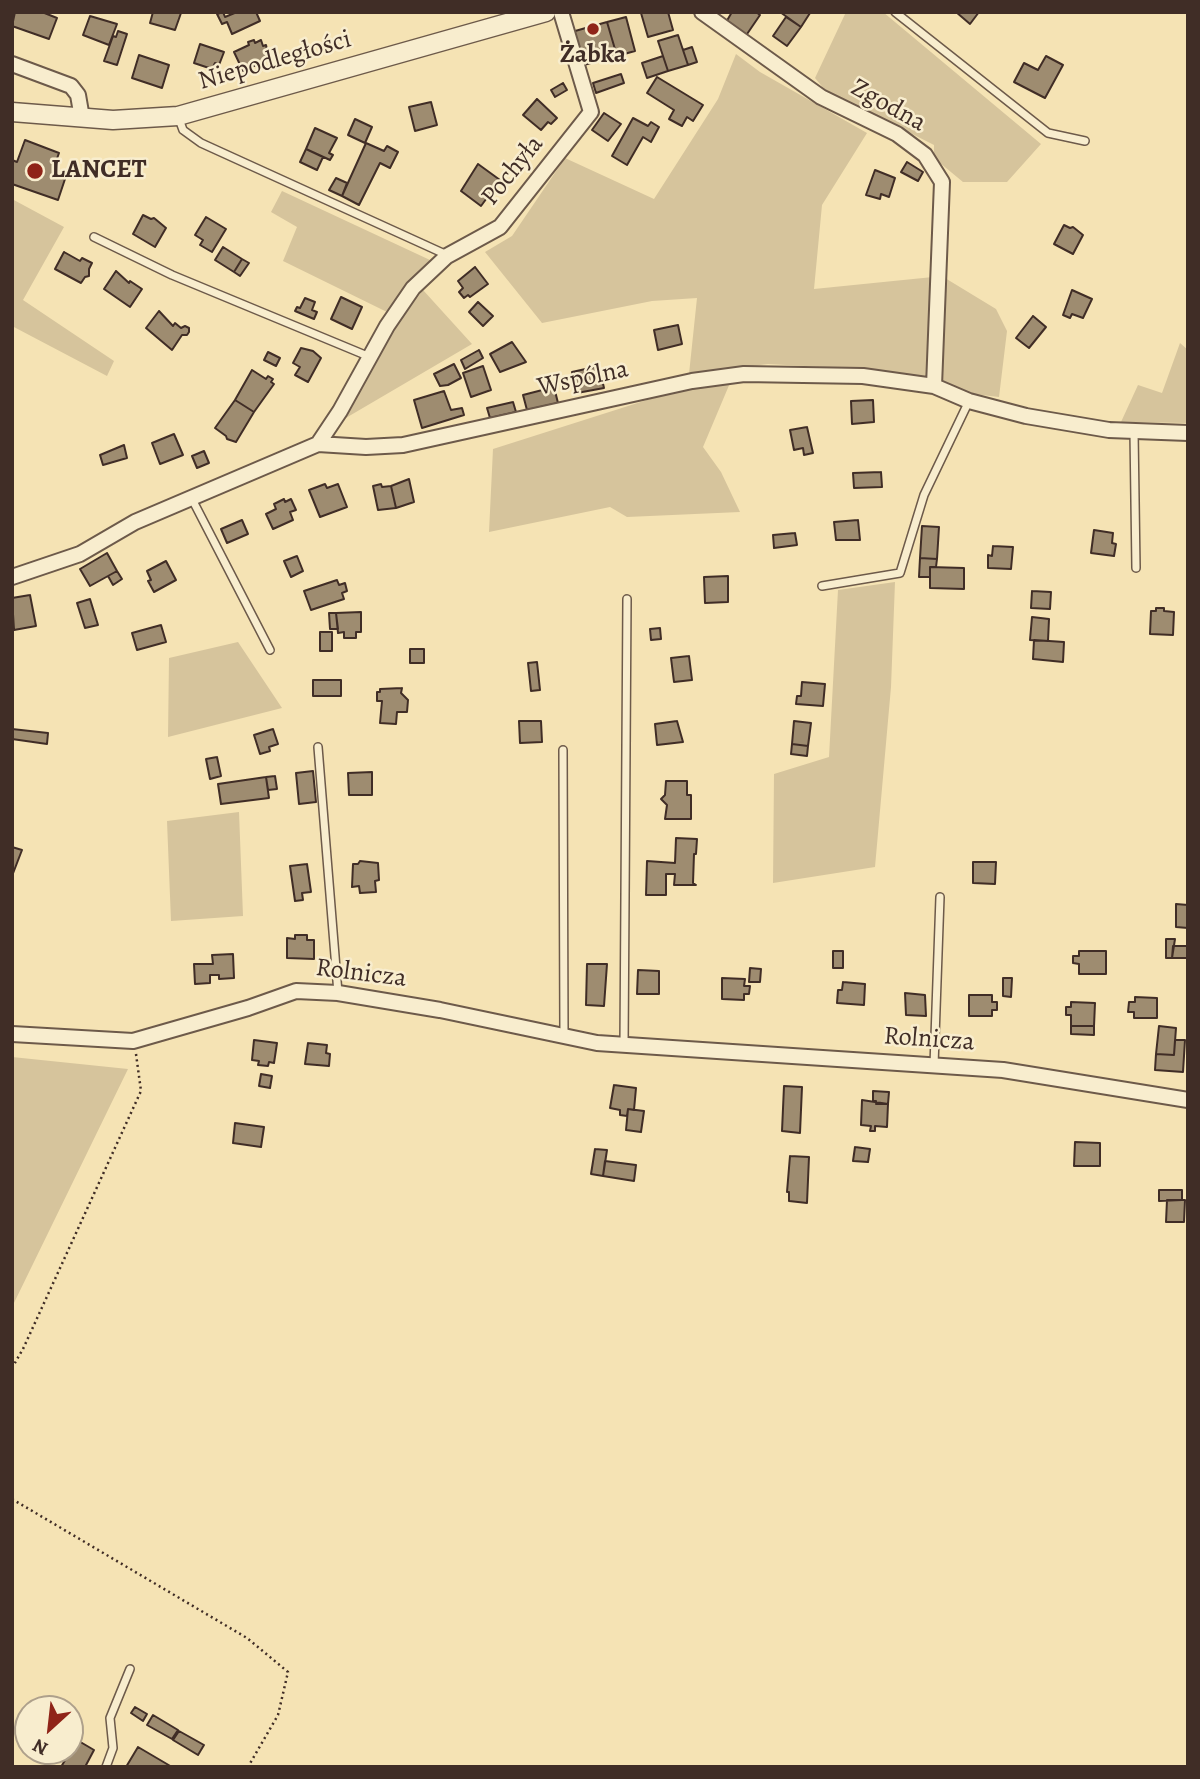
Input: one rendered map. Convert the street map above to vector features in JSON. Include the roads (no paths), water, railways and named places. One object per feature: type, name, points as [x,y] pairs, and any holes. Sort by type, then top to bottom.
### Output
[{"type":"street","name":"Niepodległości","points":[[12,112],[113,120],[178,116],[546,12]]},
{"type":"street","name":"Pochyła","points":[[318,444],[387,326],[414,289],[447,256],[500,227],[591,112],[561,12]]},
{"type":"street","name":"Zgodna","points":[[702,12],[821,97],[897,134],[925,155],[942,182],[934,386]]},
{"type":"street","points":[[12,64],[71,86],[78,95],[82,118]]},
{"type":"street","name":"Wspólna","points":[[12,577],[80,554],[135,522],[318,444],[366,447],[403,445],[692,381],[744,374],[863,376],[934,386],[969,401],[1026,416],[1109,430],[1188,433]]},
{"type":"street","name":"Rolnicza","points":[[12,1034],[134,1041],[296,991],[338,993],[440,1010],[597,1043],[1003,1070],[1188,1100]]},
{"type":"lane","points":[[895,12],[1048,133],[1085,141]]},
{"type":"lane","points":[[178,116],[183,130],[201,143],[447,256]]},
{"type":"lane","points":[[94,237],[172,275],[370,358]]},
{"type":"lane","points":[[822,586],[900,573],[924,495],[969,401]]},
{"type":"lane","points":[[1134,432],[1136,568]]},
{"type":"lane","points":[[192,499],[270,650]]},
{"type":"lane","points":[[624,1045],[627,599]]},
{"type":"lane","points":[[318,747],[338,993]]},
{"type":"lane","points":[[563,750],[564,1036]]},
{"type":"lane","points":[[934,1065],[940,897]]},
{"type":"lane","points":[[106,1767],[113,1748],[110,1718],[130,1669]]},
{"type":"place","name":"Żabka","points":[[593,29]]},
{"type":"place","name":"LANCET","points":[[35,171]]}]
